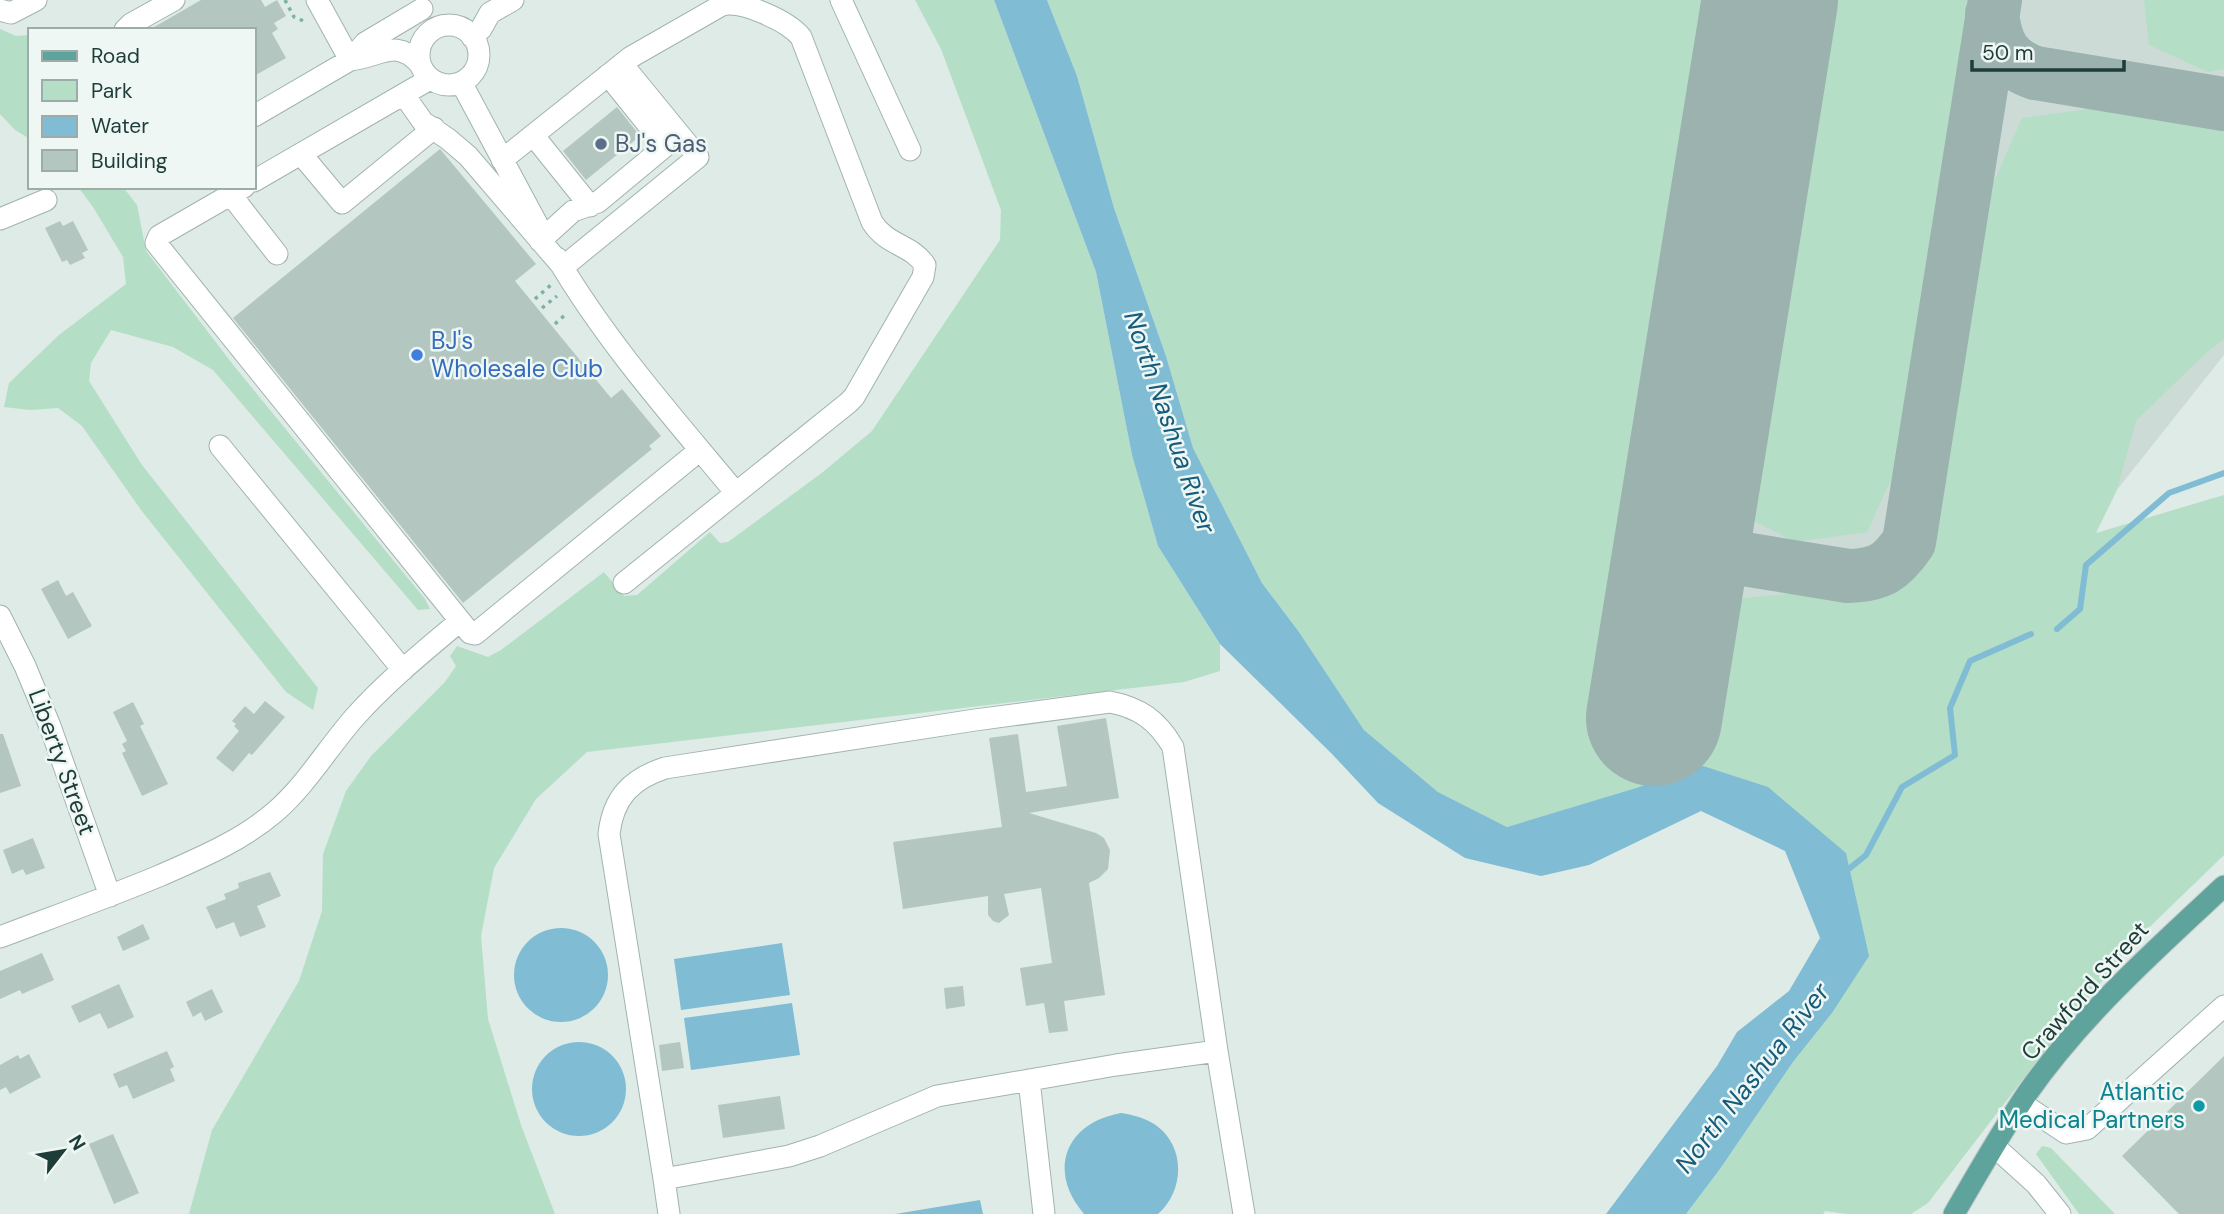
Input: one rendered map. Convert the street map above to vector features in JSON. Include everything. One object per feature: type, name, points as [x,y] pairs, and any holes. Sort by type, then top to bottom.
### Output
[{"type":"main road","name":"Crawford Street","points":[[1954,1214],[2021,1103],[2080,1028],[2133,971],[2223,889]]},
{"type":"street","points":[[0,10],[11,13],[36,0]]},
{"type":"street","points":[[127,28],[174,0]]},
{"type":"street","points":[[317,0],[350,60]]},
{"type":"street","points":[[472,37],[481,29],[486,7],[513,0]]},
{"type":"street","points":[[841,0],[910,150]]},
{"type":"street","points":[[502,160],[641,50],[729,3],[737,3],[789,24],[805,45],[872,222],[882,236],[916,254],[925,265],[923,278],[854,397],[624,583]]},
{"type":"street","points":[[256,115],[350,60],[365,43],[419,5],[433,29]]},
{"type":"street","points":[[350,60],[386,50],[398,50],[413,56],[425,72],[441,85],[461,84],[473,74],[478,63],[479,51],[472,37],[457,26],[445,25],[433,29],[419,47],[425,72]]},
{"type":"street","points":[[543,239],[573,211],[598,202],[663,148],[615,69]]},
{"type":"street","points":[[563,267],[698,157],[615,69]]},
{"type":"street","points":[[256,180],[404,95],[425,72]]},
{"type":"street","points":[[461,84],[543,239]]},
{"type":"street","points":[[404,95],[418,116],[468,156],[543,239],[611,340],[736,494]]},
{"type":"street","points":[[301,154],[342,203],[434,128]]},
{"type":"street","points":[[533,135],[590,206]]},
{"type":"street","points":[[276,254],[237,191],[159,236],[156,243],[470,633],[475,634],[700,450]]},
{"type":"street","points":[[0,219],[46,200]]},
{"type":"street","points":[[220,446],[403,670]]},
{"type":"street","points":[[0,937],[110,896],[231,842],[275,811],[302,783],[353,720],[403,670],[460,621]]},
{"type":"street","name":"Liberty Street","points":[[4,624],[26,666],[50,726],[110,896]]},
{"type":"street","points":[[668,1214],[609,834],[615,805],[623,794],[650,773],[665,768],[1110,702],[1130,706],[1148,716],[1163,730],[1173,747],[1217,1051],[1244,1214]]},
{"type":"street","points":[[2021,1103],[2066,1133],[2087,1129],[2224,1006]]},
{"type":"street","points":[[664,1179],[789,1156],[820,1146],[936,1096],[1217,1051]]},
{"type":"street","points":[[1029,1080],[1044,1214]]},
{"type":"street","points":[[1994,1146],[2036,1184],[2060,1214]]},
{"type":"path","points":[[281,8],[287,5]]},
{"type":"shaded area","points":[[1627,0],[2224,0],[2224,355],[2008,627],[1855,812],[1620,726],[1557,660]]},
{"type":"green space","points":[[915,0],[994,0],[1096,272],[1132,455],[1158,546],[1220,644],[1220,671],[1184,682],[587,752],[536,799],[494,868],[481,936],[488,1019],[521,1125],[555,1214],[189,1214],[212,1130],[299,981],[322,911],[323,854],[346,791],[371,756],[445,682],[456,666],[450,656],[457,646],[488,657],[604,572],[624,596],[637,595],[710,532],[720,543],[728,542],[823,472],[872,431],[1000,240],[1001,210],[941,49]]},
{"type":"green space","points":[[1047,0],[1723,0],[1608,716],[1701,729],[1722,601],[1792,594],[1860,594],[1883,590],[1903,578],[1924,549],[1991,188],[2022,118],[2096,108],[2224,123],[2224,339],[2136,421],[2117,490],[2096,533],[2224,495],[2224,855],[2133,943],[2030,1070],[1928,1203],[1911,1214],[1847,1214],[1825,1211],[1823,1214],[1686,1214],[1793,1062],[1832,1013],[1846,853],[1700,765],[1636,788],[1507,827],[1438,792],[1364,730],[1299,632],[1262,583],[1193,448],[1166,356],[1114,208],[1077,76]]},
{"type":"green space","points":[[1817,0],[1979,0],[1930,297],[1895,471],[1867,532],[1795,542],[1736,512]]},
{"type":"green space","points":[[2144,0],[2224,0],[2224,69],[2208,72],[2149,45]]},
{"type":"green space","points":[[0,29],[16,36],[28,35],[28,138],[15,130],[0,114]]},
{"type":"green space","points":[[80,189],[125,189],[137,205],[146,251],[234,366],[425,599],[430,609],[418,610],[213,370],[173,347],[111,330],[91,363],[89,381],[142,465],[318,688],[313,710],[286,692],[141,510],[82,426],[58,408],[30,410],[4,407],[9,383],[59,335],[126,284],[123,257]]},
{"type":"green space","points":[[2042,1146],[2051,1148],[2115,1214],[2079,1214],[2036,1154]]},
{"type":"water","name":"North Nashua River","points":[[994,0],[1047,0],[1077,76],[1114,208],[1166,356],[1193,448],[1262,583],[1299,632],[1364,730],[1438,792],[1507,827],[1636,788],[1700,765],[1768,787],[1846,853],[1869,956],[1832,1013],[1793,1062],[1686,1214],[1606,1214],[1717,1066],[1737,1032],[1789,991],[1820,938],[1785,851],[1701,811],[1589,865],[1541,876],[1465,858],[1378,803],[1220,644],[1158,546],[1132,455],[1096,272]]},
{"type":"water","points":[[561,928],[579,932],[594,942],[604,957],[608,975],[604,993],[594,1008],[579,1018],[561,1022],[543,1018],[528,1008],[518,993],[514,975],[518,957],[528,942],[543,932]]},
{"type":"water","points":[[782,943],[790,995],[681,1010],[674,959]]},
{"type":"water","points":[[792,1003],[800,1055],[691,1070],[684,1018]]},
{"type":"water","points":[[579,1042],[597,1046],[612,1056],[622,1071],[626,1089],[622,1107],[612,1122],[597,1132],[579,1136],[561,1132],[546,1122],[536,1107],[532,1089],[536,1071],[546,1056],[561,1046]]},
{"type":"water","points":[[1121,1113],[1149,1121],[1166,1135],[1177,1157],[1177,1182],[1173,1194],[1158,1214],[1084,1214],[1066,1181],[1068,1151],[1075,1138],[1086,1127],[1102,1118]]},
{"type":"water","points":[[980,1200],[983,1214],[895,1214]]},
{"type":"building","points":[[201,0],[261,0],[265,7],[277,0],[286,16],[274,23],[278,29],[272,33],[286,58],[256,75],[256,28],[152,28]]},
{"type":"building","name":"BJ's Gas","points":[[617,107],[640,136],[586,180],[563,151]]},
{"type":"building","name":"BJ's Wholesale Club","points":[[440,149],[536,264],[515,281],[611,398],[622,389],[661,436],[649,446],[652,449],[463,603],[233,318]]},
{"type":"building","points":[[60,221],[63,226],[73,221],[88,250],[82,253],[85,258],[70,265],[67,260],[62,262],[45,228]]},
{"type":"building","points":[[58,580],[66,596],[73,592],[92,626],[68,639],[41,589]]},
{"type":"building","points":[[265,701],[285,717],[252,755],[249,753],[233,772],[216,758],[239,731],[232,721],[245,706],[254,714]]},
{"type":"building","points":[[133,702],[144,724],[140,726],[168,784],[142,796],[122,753],[126,751],[122,744],[127,741],[113,712]]},
{"type":"building","points":[[1106,718],[1119,798],[1029,813],[1096,833],[1104,838],[1110,850],[1108,869],[1089,883],[1105,995],[1064,1001],[1068,1031],[1049,1033],[1044,1003],[1026,1006],[1020,968],[1052,963],[1041,888],[1004,894],[1009,915],[999,923],[988,915],[988,896],[903,909],[893,842],[1002,827],[989,738],[1018,734],[1026,792],[1067,786],[1057,726]]},
{"type":"building","points":[[0,734],[3,734],[21,786],[0,793]]},
{"type":"building","points":[[33,838],[45,868],[26,875],[23,869],[12,874],[3,850]]},
{"type":"building","points":[[270,872],[281,896],[257,906],[266,927],[240,937],[234,922],[216,929],[206,907],[226,899],[224,894],[239,888],[238,883]]},
{"type":"building","points":[[143,924],[150,939],[123,951],[117,937]]},
{"type":"building","points":[[42,953],[54,980],[22,994],[20,990],[0,999],[0,971]]},
{"type":"building","points":[[119,984],[134,1017],[108,1029],[100,1013],[79,1023],[71,1006]]},
{"type":"building","points":[[963,986],[965,1006],[946,1009],[944,988]]},
{"type":"building","points":[[212,989],[223,1012],[205,1021],[201,1012],[193,1017],[186,1002]]},
{"type":"building","points":[[680,1042],[684,1068],[662,1071],[659,1045]]},
{"type":"building","points":[[167,1051],[174,1067],[170,1069],[175,1081],[133,1099],[127,1085],[119,1088],[113,1074]]},
{"type":"building","points":[[29,1054],[41,1077],[10,1094],[6,1087],[0,1090],[0,1065],[18,1055],[20,1059]]},
{"type":"building","name":"Atlantic Medical Partners","points":[[2224,1056],[2224,1214],[2179,1214],[2122,1156]]},
{"type":"building","points":[[780,1096],[785,1129],[723,1138],[718,1105]]},
{"type":"building","points":[[113,1134],[139,1193],[114,1204],[89,1144]]},
{"type":"waterway","points":[[2057,629],[2080,609],[2086,565],[2169,493],[2224,473]]},
{"type":"waterway","points":[[1845,872],[1866,855],[1902,787],[1955,755],[1950,708],[1970,661],[2031,634]]},
{"type":"taxiway","points":[[1692,486],[1695,511],[1702,531],[1715,546],[1738,558],[1848,576],[1859,575],[1884,568],[1909,542],[1995,0]]},
{"type":"taxiway","points":[[1992,14],[1999,44],[2009,58],[2035,73],[2224,104]]},
{"type":"runway","points":[[1654,718],[1770,0]]},
{"type":"place","name":"BJ's Gas","points":[[601,144]]},
{"type":"place","name":"BJ's Wholesale Club","points":[[417,355]]},
{"type":"place","name":"Atlantic Medical Partners","points":[[2199,1106]]}]
